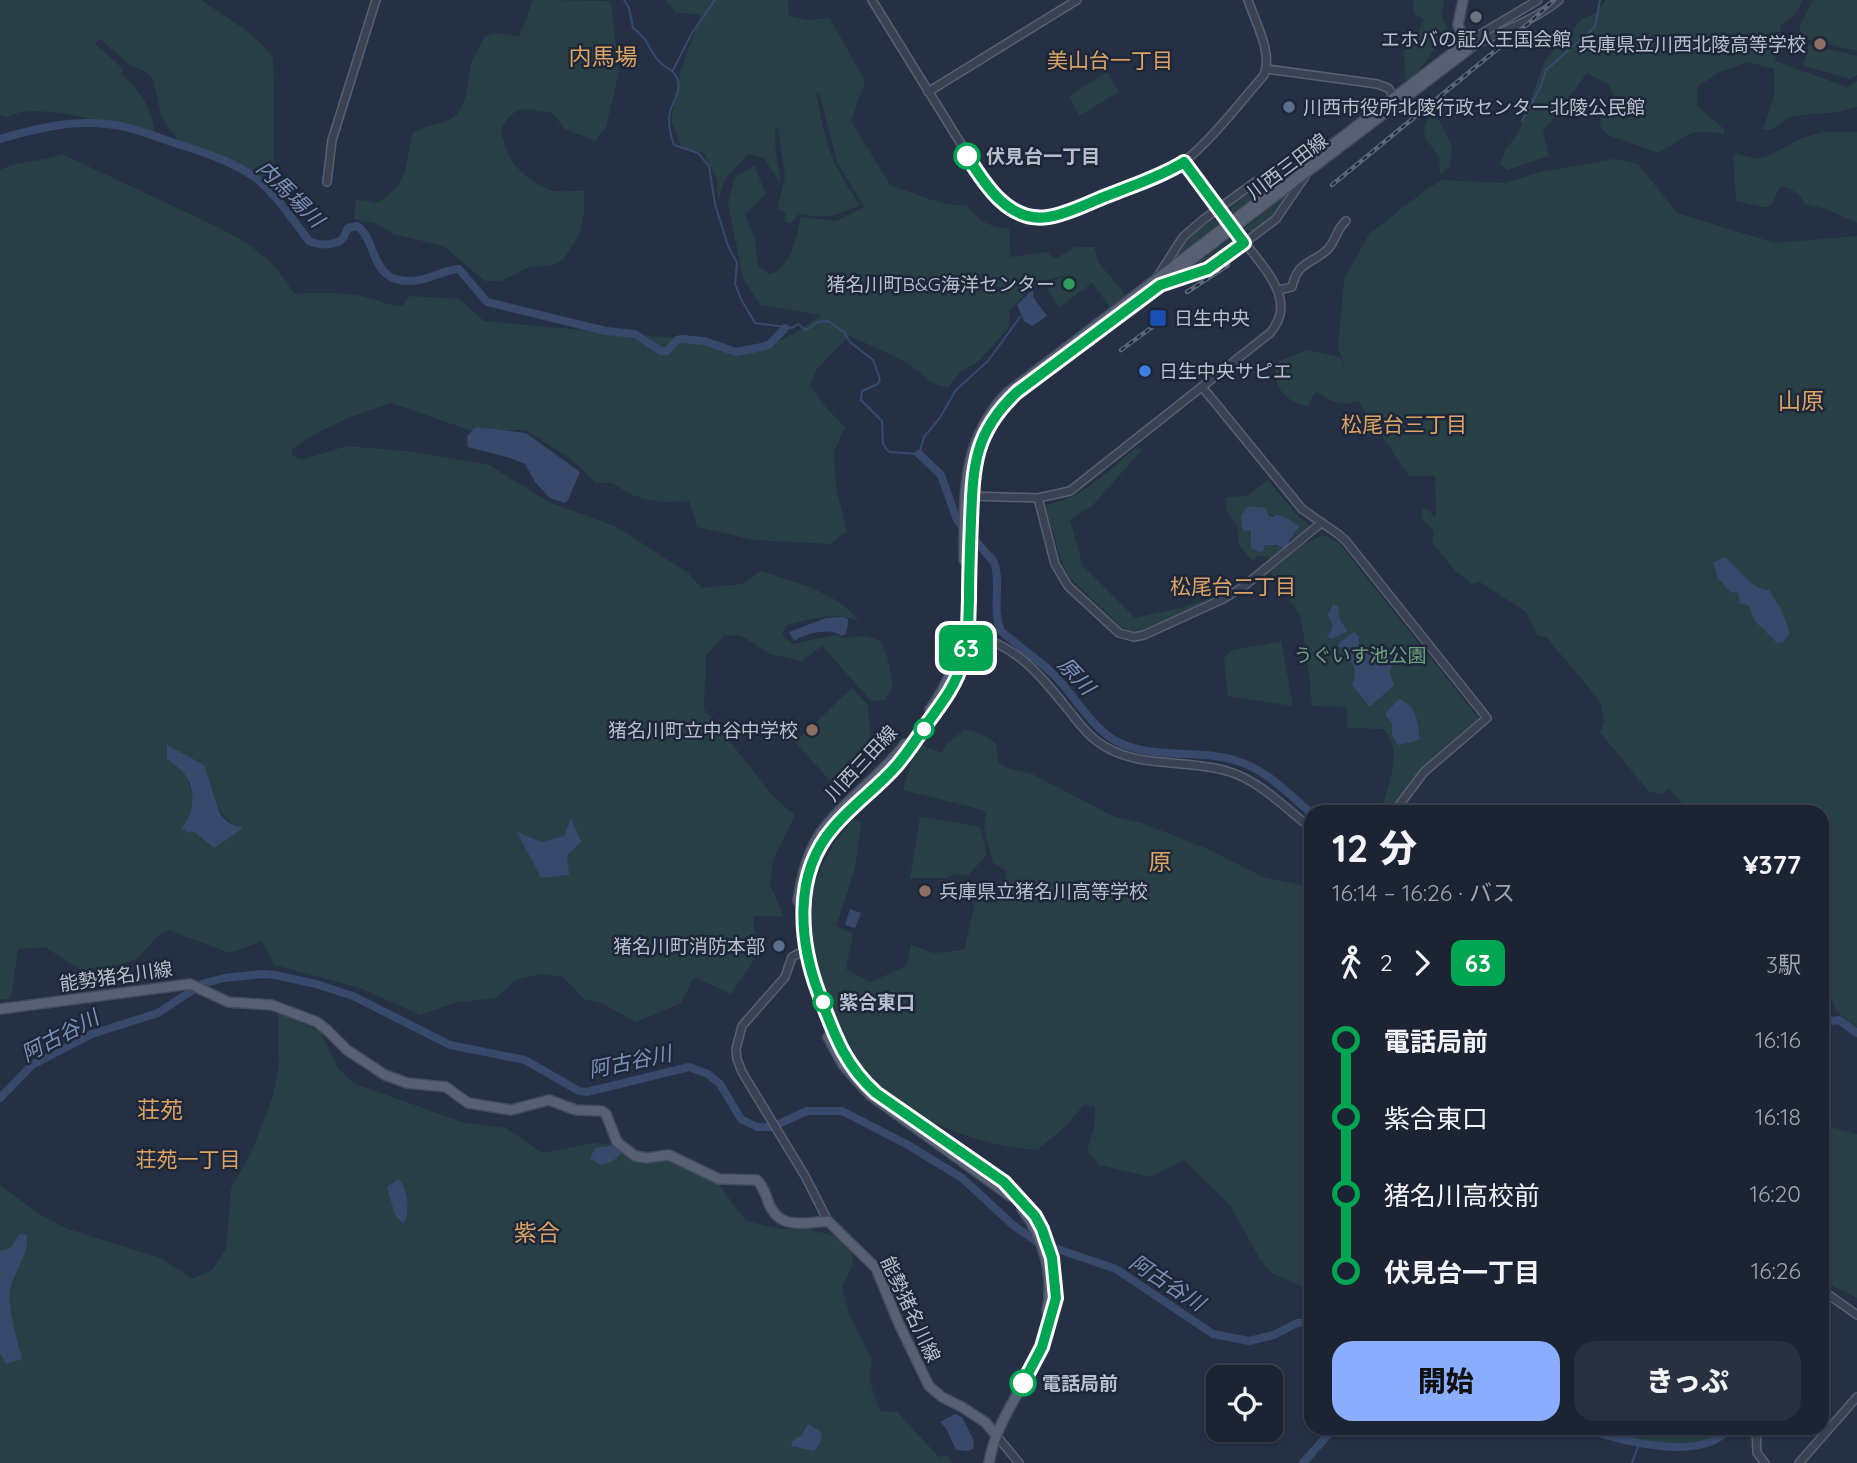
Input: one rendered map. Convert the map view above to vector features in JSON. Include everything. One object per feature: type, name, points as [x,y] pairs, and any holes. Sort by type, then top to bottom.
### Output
[{"type":"main road","points":[[1462,0],[1458,22],[1466,47]]},
{"type":"main road","name":"川西三田線","points":[[983,1463],[994,1432],[1036,1348],[1045,1320],[1050,1282],[1046,1239],[1035,1216],[1004,1182],[876,1093],[846,1059],[813,977],[797,922],[801,878],[825,827],[891,762],[943,692],[958,656],[965,631],[969,496],[966,472],[986,418],[997,404],[1027,377],[1158,282],[1466,47]]},
{"type":"main road","name":"川西三田線","points":[[804,950],[809,980],[827,1034],[856,1083],[877,1101],[1006,1191],[1025,1213],[1048,1256]]},
{"type":"main road","name":"能勢猪名川線","points":[[0,1009],[190,984],[233,1004],[272,1005],[317,1023],[347,1050],[391,1078],[407,1083],[439,1085],[452,1090],[468,1103],[510,1110],[549,1100],[576,1110],[599,1109],[606,1114],[617,1142],[635,1156],[646,1158],[669,1155],[719,1179],[757,1180],[773,1213],[780,1220],[791,1223],[828,1221],[876,1268],[929,1387],[962,1407],[994,1432]]},
{"type":"main road","name":"川西三田線","points":[[989,1463],[994,1432]]},
{"type":"street","points":[[327,182],[332,139],[376,0]]},
{"type":"street","points":[[872,0],[992,194],[1010,208],[1028,215],[1046,217],[1066,212],[1184,162],[1233,112],[1267,69],[1267,56],[1248,0]]},
{"type":"street","points":[[928,92],[1077,0]]},
{"type":"street","points":[[1466,47],[1502,20],[1538,0]]},
{"type":"street","points":[[1466,47],[1539,16],[1559,0]]},
{"type":"street","points":[[1502,20],[1500,27],[1505,30]]},
{"type":"street","points":[[1267,69],[1377,84],[1388,88],[1397,100]]},
{"type":"street","points":[[969,496],[1038,498],[1061,495],[1081,484],[1274,328],[1282,305],[1279,290],[1184,162]]},
{"type":"street","points":[[1158,282],[1163,265],[1183,237],[1219,209],[1255,182],[1306,169]]},
{"type":"street","points":[[1158,282],[1208,269],[1244,243],[1281,213],[1306,169]]},
{"type":"street","points":[[1279,290],[1292,287],[1297,271],[1329,248],[1339,226],[1346,221]]},
{"type":"street","points":[[1203,387],[1302,509],[1346,541],[1487,718],[1424,772],[1399,805]]},
{"type":"street","points":[[1038,498],[1055,564],[1068,586],[1119,633],[1134,637],[1223,599],[1242,587],[1320,524]]},
{"type":"street","points":[[965,631],[997,643],[1026,662],[1085,730],[1105,746],[1142,760],[1208,767],[1236,774],[1304,823]]},
{"type":"street","points":[[804,950],[792,957],[785,977],[748,1017],[738,1035],[736,1049],[742,1072],[778,1130],[828,1221]]},
{"type":"street","points":[[1829,1295],[1857,1315]]},
{"type":"street","points":[[1829,1429],[1857,1397]]},
{"type":"street","points":[[994,1432],[1019,1463]]},
{"type":"street","points":[[1756,1435],[1756,1446],[1765,1463]]},
{"type":"street","points":[[1799,1463],[1824,1435]]},
{"type":"green space","points":[[0,0],[201,0],[247,31],[273,58],[274,177],[263,182],[230,161],[179,142],[161,115],[153,79],[146,72],[129,64],[100,39],[95,44],[122,68],[123,76],[136,88],[145,102],[155,134],[63,113],[35,111],[6,117],[0,115]]},
{"type":"green space","points":[[533,0],[611,1],[619,72],[606,128],[595,141],[565,129],[552,113],[516,111],[506,121],[501,129],[506,150],[523,174],[551,190],[584,191],[584,212],[580,233],[563,260],[550,266],[529,267],[501,281],[485,281],[443,246],[393,234],[378,224],[354,219],[356,199],[377,203],[395,189],[404,175],[412,135],[422,128],[456,115],[463,103],[472,61],[485,36],[497,33],[519,37]]},
{"type":"green space","points":[[666,0],[788,0],[789,16],[808,20],[830,18],[865,82],[851,121],[891,186],[939,202],[967,205],[985,222],[1009,229],[1011,257],[1048,252],[1055,259],[1075,247],[1094,247],[1099,263],[1126,295],[1110,307],[1092,283],[1060,307],[1044,285],[1069,274],[1035,284],[1010,310],[1008,329],[978,362],[961,371],[948,387],[934,383],[903,361],[849,336],[817,369],[810,386],[845,427],[834,452],[836,488],[847,531],[830,544],[754,540],[697,527],[689,501],[649,500],[630,494],[613,483],[596,483],[572,460],[526,430],[472,431],[391,403],[346,419],[315,434],[292,449],[292,455],[301,460],[347,446],[415,452],[489,465],[549,502],[617,527],[688,573],[702,588],[742,584],[761,571],[814,589],[849,611],[859,621],[832,616],[814,618],[787,625],[782,635],[792,644],[835,635],[844,638],[866,636],[880,641],[887,656],[893,686],[885,700],[871,701],[822,646],[802,661],[770,654],[740,635],[724,636],[706,656],[704,709],[775,798],[795,815],[773,860],[770,884],[784,917],[754,916],[754,960],[731,994],[694,977],[681,1003],[636,1022],[599,1002],[584,999],[563,977],[540,974],[516,980],[496,998],[454,1003],[420,1015],[360,988],[274,965],[262,941],[230,953],[168,930],[135,959],[82,971],[45,947],[18,949],[11,999],[0,999],[0,170],[62,154],[222,229],[248,244],[271,262],[295,294],[351,295],[398,306],[402,306],[410,296],[459,299],[484,321],[697,340],[733,348],[763,347],[791,335],[821,315],[760,305],[743,278],[728,203],[735,178],[754,165],[766,194],[745,214],[755,240],[758,266],[770,274],[783,266],[788,259],[801,217],[836,221],[864,207],[837,162],[819,92],[813,97],[817,96],[831,154],[860,205],[830,216],[799,214],[791,224],[784,221],[786,212],[777,210],[785,177],[778,127],[775,130],[776,153],[781,183],[763,158],[748,154],[725,179],[718,201],[717,180],[704,153],[682,147],[671,121],[680,72],[701,15],[675,12]],"holes":[[[187,778],[209,781],[223,815],[242,828],[214,848],[193,830],[188,821],[194,800]],[[571,819],[567,855],[518,832],[542,842],[564,836]]]},
{"type":"green space","points":[[1413,0],[1444,0],[1442,17],[1449,30],[1413,78],[1405,79],[1404,51],[1413,45],[1424,19],[1414,14]]},
{"type":"green space","points":[[1606,0],[1803,0],[1795,15],[1781,25],[1775,61],[1847,87],[1857,81],[1857,107],[1838,112],[1792,116],[1772,129],[1762,130],[1775,85],[1774,69],[1748,62],[1720,72],[1697,87],[1697,106],[1724,129],[1724,134],[1694,133],[1658,153],[1608,135],[1600,127],[1601,116],[1606,113],[1630,117],[1639,105],[1635,100],[1614,96],[1608,84],[1587,73],[1543,132],[1549,156],[1508,170],[1499,165],[1506,149],[1519,132],[1545,60],[1582,19],[1595,14]]},
{"type":"green space","points":[[1813,0],[1857,0],[1857,51],[1798,37],[1801,23]]},
{"type":"green space","points":[[1809,44],[1857,56],[1857,75],[1851,79],[1803,66]]},
{"type":"green space","points":[[1107,72],[1119,92],[1079,116],[1069,96]]},
{"type":"green space","points":[[1428,119],[1439,120],[1452,146],[1450,167],[1441,174],[1438,157],[1424,132]]},
{"type":"green space","points":[[1823,132],[1857,132],[1857,223],[1826,209],[1804,204],[1798,194],[1780,187],[1770,207],[1736,201],[1733,159],[1735,153],[1753,158],[1765,157],[1799,140]]},
{"type":"green space","points":[[1614,159],[1638,164],[1677,213],[1775,243],[1857,236],[1857,1028],[1837,1012],[1829,992],[1829,805],[1684,805],[1669,789],[1663,794],[1649,792],[1600,732],[1604,722],[1600,701],[1546,637],[1537,635],[1526,612],[1480,582],[1472,584],[1455,571],[1432,542],[1434,532],[1421,517],[1423,507],[1436,517],[1435,476],[1409,476],[1358,401],[1347,404],[1337,402],[1317,392],[1309,406],[1286,397],[1278,384],[1276,369],[1279,361],[1307,350],[1340,357],[1347,374],[1338,347],[1344,280],[1369,234],[1442,180],[1504,183],[1544,171]]},
{"type":"green space","points":[[1287,172],[1231,214],[1232,202],[1252,186]]},
{"type":"green space","points":[[1298,186],[1279,212],[1254,232],[1243,230]]},
{"type":"green space","points":[[1209,219],[1220,222],[1166,264],[1182,242]]},
{"type":"green space","points":[[1234,237],[1232,248],[1202,269],[1176,278]]},
{"type":"green space","points":[[1136,448],[1142,450],[1092,506],[1070,520],[1083,566],[1135,618],[1184,607],[1221,594],[1222,597],[1144,632],[1130,632],[1122,628],[1069,577],[1061,560],[1045,505],[1059,502],[1083,490]]},
{"type":"green space","points":[[1268,480],[1298,516],[1310,526],[1301,536],[1290,540],[1296,532],[1287,518],[1266,513],[1242,521],[1244,530],[1251,530],[1252,545],[1264,551],[1267,544],[1285,548],[1272,558],[1257,556],[1254,562],[1239,546],[1237,526],[1226,509],[1227,497],[1247,496]]},
{"type":"green space","name":"うぐいす池公園","points":[[1323,535],[1339,543],[1479,719],[1479,722],[1422,768],[1397,805],[1383,805],[1393,758],[1390,738],[1384,729],[1347,728],[1347,707],[1312,706],[1300,615],[1269,571],[1303,544]]},
{"type":"green space","points":[[1281,641],[1293,706],[1228,696],[1224,659],[1230,651]]},
{"type":"green space","points":[[852,688],[868,705],[870,737],[860,763],[835,786],[795,742]]},
{"type":"green space","points":[[964,730],[981,734],[996,744],[998,761],[1004,767],[1032,774],[1115,817],[1142,823],[1210,850],[1263,877],[1304,886],[1304,1287],[1271,1273],[1261,1261],[1230,1205],[1184,1160],[1151,1177],[1099,1165],[1087,1151],[1095,1125],[1095,1107],[1084,1105],[1065,1127],[1037,1150],[1015,1147],[971,1137],[929,1120],[891,1096],[862,1066],[838,1022],[819,968],[810,919],[811,900],[821,868],[838,838],[852,821],[860,821],[855,868],[836,926],[853,934],[846,969],[870,982],[907,966],[911,945],[934,953],[964,950],[976,899],[991,904],[1002,890],[1007,871],[993,863],[984,828],[986,811],[903,790],[917,743],[941,753],[947,744]]},
{"type":"green space","points":[[920,817],[979,826],[987,854],[968,876],[956,874],[946,878],[910,878]]},
{"type":"green space","points":[[278,1012],[321,1032],[338,1068],[353,1083],[465,1123],[506,1128],[542,1153],[594,1143],[616,1145],[634,1161],[671,1159],[716,1181],[746,1221],[780,1229],[807,1229],[843,1238],[852,1249],[853,1264],[842,1287],[848,1311],[872,1360],[869,1379],[880,1411],[897,1412],[939,1457],[948,1455],[952,1463],[0,1463],[0,1185],[39,1214],[68,1229],[161,1258],[192,1279],[212,1270],[226,1249],[231,1188],[252,1151],[273,1096],[279,1065]]},
{"type":"green space","points":[[1829,1126],[1857,1134],[1857,1298],[1829,1284]]},
{"type":"green space","points":[[1627,1435],[1712,1435],[1707,1440],[1679,1443]]},
{"type":"water","points":[[1033,289],[1033,297],[1047,316],[1032,326],[1024,321],[1017,305]]},
{"type":"water","points":[[476,427],[526,433],[580,472],[568,500],[565,503],[550,498],[535,482],[525,464],[468,447],[467,436]]},
{"type":"water","points":[[1248,506],[1265,508],[1269,516],[1274,517],[1276,514],[1299,526],[1285,548],[1265,545],[1263,553],[1251,549],[1251,530],[1243,531],[1241,516]]},
{"type":"water","points":[[1724,557],[1756,586],[1769,590],[1781,609],[1790,633],[1783,642],[1777,643],[1755,621],[1749,606],[1740,603],[1738,593],[1730,592],[1718,578],[1713,563]]},
{"type":"water","points":[[1333,604],[1338,606],[1340,620],[1347,630],[1332,639],[1327,637],[1333,626],[1328,615]]},
{"type":"water","points":[[826,618],[848,619],[848,624],[847,631],[842,636],[831,632],[818,632],[794,641],[789,632]]},
{"type":"water","points":[[1354,632],[1359,636],[1359,647],[1368,653],[1379,656],[1390,649],[1395,653],[1390,673],[1394,685],[1370,707],[1352,685],[1354,668],[1348,660],[1347,652],[1338,647],[1340,642]]},
{"type":"water","points":[[1399,699],[1413,710],[1420,740],[1398,745],[1392,735],[1392,723],[1386,712]]},
{"type":"water","points":[[167,745],[204,765],[220,814],[229,823],[243,828],[214,848],[193,831],[188,833],[181,828],[191,811],[192,792],[186,776],[167,758]]},
{"type":"water","points":[[571,818],[581,842],[567,855],[569,875],[541,878],[517,832],[542,842],[564,836]]},
{"type":"water","points":[[850,909],[861,913],[855,928],[845,925]]},
{"type":"water","points":[[617,1145],[624,1151],[613,1161],[602,1165],[590,1159],[595,1148]]},
{"type":"water","points":[[398,1179],[404,1188],[407,1201],[407,1214],[403,1224],[395,1215],[387,1187]]},
{"type":"water","points":[[26,1234],[26,1247],[9,1297],[22,1359],[6,1364],[0,1353],[0,1251],[10,1248],[19,1235]]},
{"type":"water","points":[[955,1414],[962,1417],[974,1441],[973,1449],[956,1450],[946,1428],[940,1422]]},
{"type":"water","points":[[808,1424],[821,1432],[818,1447],[814,1451],[791,1446],[793,1440],[801,1436]]},
{"type":"waterway","points":[[624,0],[629,8],[633,28],[661,63],[676,76],[678,90],[669,117],[674,145],[698,153],[709,166],[715,204],[728,246],[737,263],[735,284],[755,323],[792,328],[798,324],[806,330],[818,322],[828,321],[844,332],[850,342],[873,360],[880,379],[878,384],[862,391],[861,400],[882,421],[883,443],[886,449],[890,452],[919,454],[924,437],[939,419],[956,390],[988,361],[1020,317]]},
{"type":"waterway","points":[[673,70],[692,33],[715,0]]},
{"type":"waterway","points":[[1522,121],[1541,86],[1546,70],[1595,27],[1600,0]]},
{"type":"waterway","name":"内馬場川","points":[[0,139],[79,123],[116,125],[145,133],[212,156],[249,173],[271,193],[309,241],[321,244],[336,243],[343,238],[348,228],[357,226],[364,232],[381,268],[397,280],[417,281],[459,269],[487,302],[606,331],[635,334],[661,351],[667,351],[677,340],[682,339],[704,341],[736,352],[770,344],[785,328]]},
{"type":"waterway","name":"原川","points":[[919,454],[941,475],[957,520],[994,562],[997,614],[1001,631],[1054,675],[1099,728],[1116,741],[1145,751],[1207,755],[1237,761],[1276,783],[1304,807]]},
{"type":"waterway","name":"阿古谷川","points":[[0,1098],[32,1065],[92,1034],[158,1013],[202,984],[224,978],[275,975],[353,996],[450,1045],[525,1060],[579,1091],[587,1092],[689,1067],[708,1074],[720,1084],[741,1119],[757,1127],[772,1127],[807,1111],[842,1111],[908,1145],[962,1178],[1013,1225],[1037,1242],[1116,1269],[1213,1334],[1249,1341],[1274,1335],[1297,1323],[1304,1322]]},
{"type":"waterway","points":[[1829,1021],[1839,1020],[1857,1033]]},
{"type":"waterway","points":[[1303,1463],[1328,1435]]},
{"type":"waterway","points":[[1608,1435],[1640,1443],[1682,1447],[1701,1445],[1721,1435]]},
{"type":"waterway","points":[[1632,1463],[1638,1446]]},
{"type":"railway","points":[[1332,185],[1554,0]]},
{"type":"railway","points":[[1187,292],[1228,265]]},
{"type":"railway","points":[[1121,350],[1155,325]]},
{"type":"bus line","name":"63","points":[[967,156],[992,194],[1010,208],[1028,215],[1046,217],[1066,212],[1184,162],[1244,243],[1200,273],[1160,285],[1017,392],[992,421],[980,444],[972,475],[968,632],[962,666],[947,696],[897,765],[831,829],[817,852],[808,875],[802,923],[807,948],[813,977],[846,1059],[876,1093],[1004,1182],[1035,1216],[1042,1229],[1052,1258],[1056,1298],[1042,1347],[1023,1383]]},
{"type":"place","name":"エホバの証人王国会館","points":[[1476,17]]},
{"type":"place","name":"兵庫県立川西北陵高等学校","points":[[1820,44]]},
{"type":"place","name":"川西市役所北陵行政センター北陵公民館","points":[[1289,107]]},
{"type":"place","name":"伏見台一丁目","points":[[967,156]]},
{"type":"place","name":"猪名川町B&G海洋センター","points":[[1069,284]]},
{"type":"place","name":"日生中央","points":[[1158,318]]},
{"type":"place","name":"日生中央サピエ","points":[[1145,371]]},
{"type":"place","name":"猪名川町立中谷中学校","points":[[812,730]]},
{"type":"place","name":"兵庫県立猪名川高等学校","points":[[925,891]]},
{"type":"place","name":"猪名川町消防本部","points":[[779,946]]},
{"type":"place","name":"紫合東口","points":[[823,1002]]},
{"type":"place","name":"電話局前","points":[[1023,1383]]},
{"type":"district","name":"内馬場","points":[[603,57]]},
{"type":"district","name":"美山台一丁目","points":[[1110,61]]},
{"type":"district","name":"山原","points":[[1801,401]]},
{"type":"district","name":"松尾台三丁目","points":[[1404,425]]},
{"type":"district","name":"松尾台二丁目","points":[[1233,587]]},
{"type":"district","name":"原","points":[[1160,862]]},
{"type":"district","name":"荘苑","points":[[160,1110]]},
{"type":"district","name":"荘苑一丁目","points":[[188,1160]]},
{"type":"district","name":"紫合","points":[[537,1233]]}]
